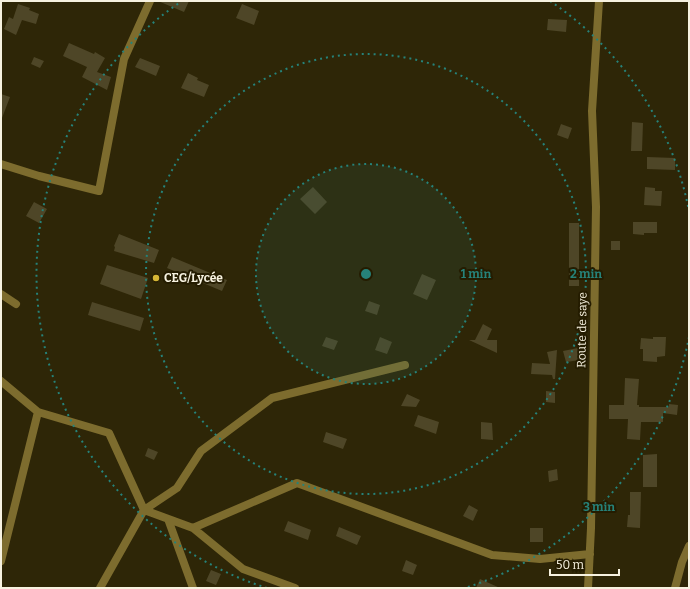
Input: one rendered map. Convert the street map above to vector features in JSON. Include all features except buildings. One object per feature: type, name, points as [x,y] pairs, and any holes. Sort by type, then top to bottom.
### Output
[{"type":"street","points":[[1,164],[39,176],[99,191],[124,59],[150,1]]},
{"type":"street","name":"Route de saye","points":[[588,588],[590,554],[596,207],[592,111],[599,1]]},
{"type":"street","points":[[1,294],[16,304]]},
{"type":"street","points":[[100,588],[144,510],[177,488],[201,452],[272,398],[405,365]]},
{"type":"street","points":[[1,381],[38,412],[109,433],[144,510],[193,528],[243,569],[295,588]]},
{"type":"street","points":[[1,561],[38,412]]},
{"type":"street","points":[[193,528],[297,482],[492,554],[540,559],[590,554]]},
{"type":"street","points":[[168,519],[193,588]]},
{"type":"street","points":[[675,588],[685,562],[689,546]]},
{"type":"place","name":"CEG/Lycée","points":[[156,278]]}]
